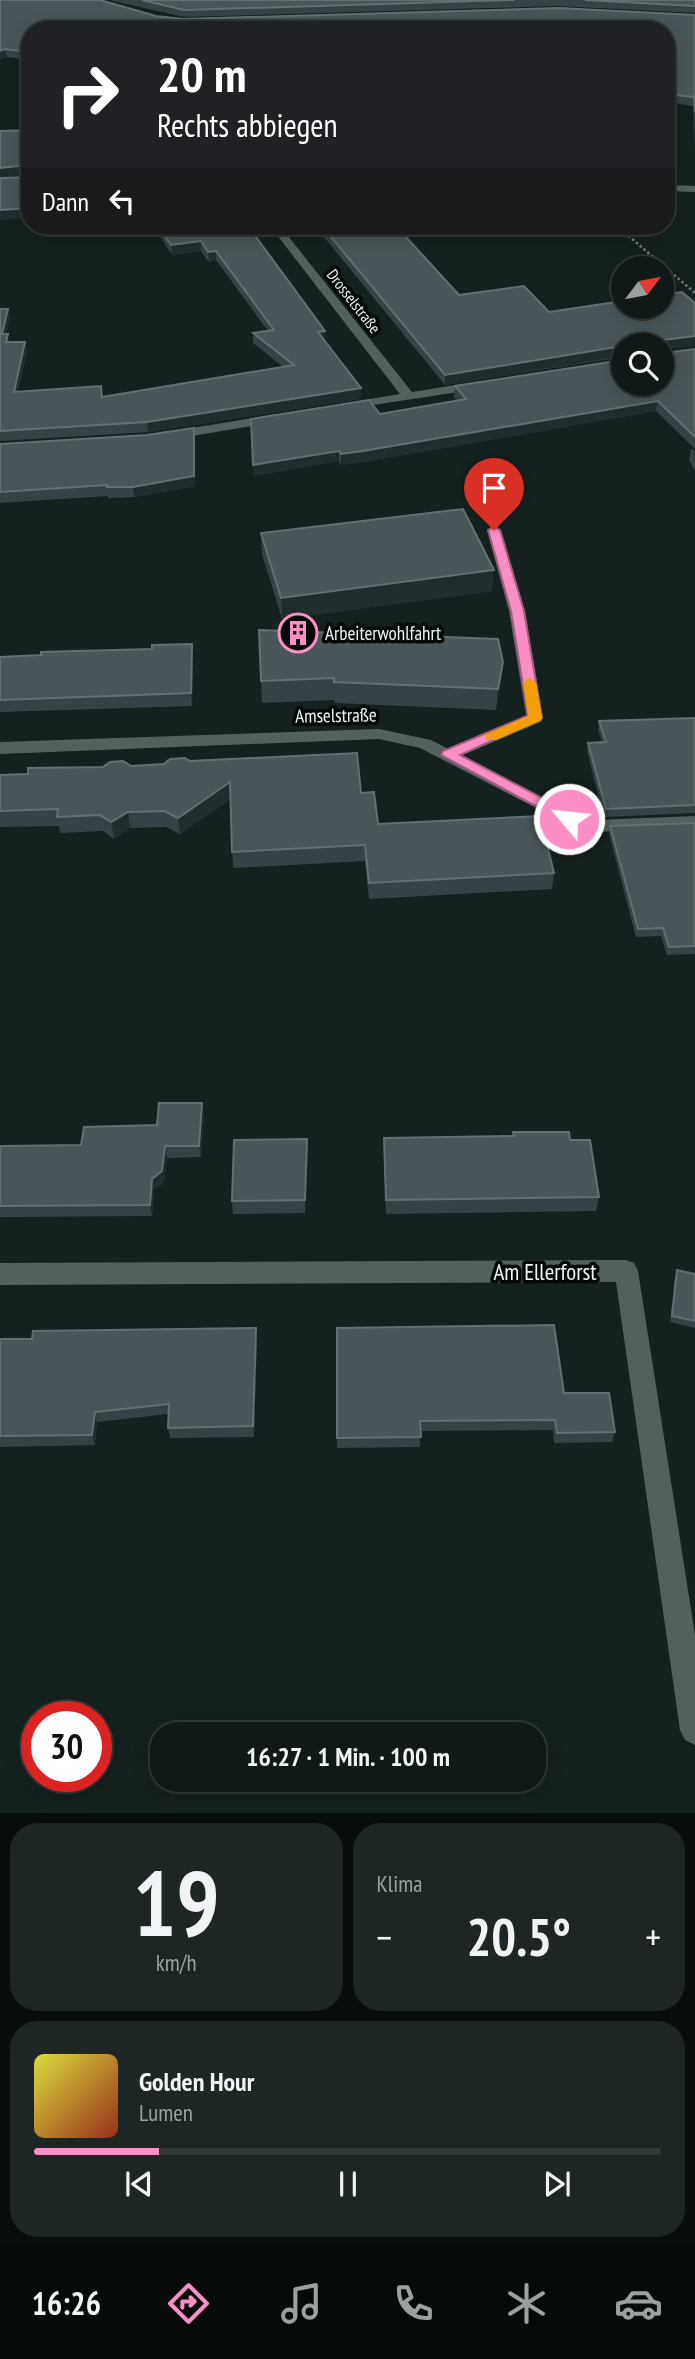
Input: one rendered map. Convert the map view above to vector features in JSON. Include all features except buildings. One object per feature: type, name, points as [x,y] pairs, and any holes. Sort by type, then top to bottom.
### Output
[{"type":"street","points":[[675,188],[695,189]]},
{"type":"street","name":"Drosselstraße","points":[[282,235],[408,396]]},
{"type":"street","points":[[326,410],[488,384]]},
{"type":"street","points":[[148,439],[285,416]]},
{"type":"street","points":[[448,755],[536,718],[517,611],[494,530]]},
{"type":"street","name":"Amselstraße","points":[[0,748],[379,734],[425,744],[569,819],[596,826],[695,822]]},
{"type":"street","name":"Am Ellerforst","points":[[0,1274],[626,1271],[695,1730]]},
{"type":"path","points":[[627,235],[695,293]]},
{"type":"slow traffic","points":[[491,737],[536,718],[529,682]]},
{"type":"place","name":"Arbeiterwohlfahrt","points":[[298,633]]},
{"type":"route","points":[[494,530],[517,611],[536,718],[448,755],[569,819]]}]
